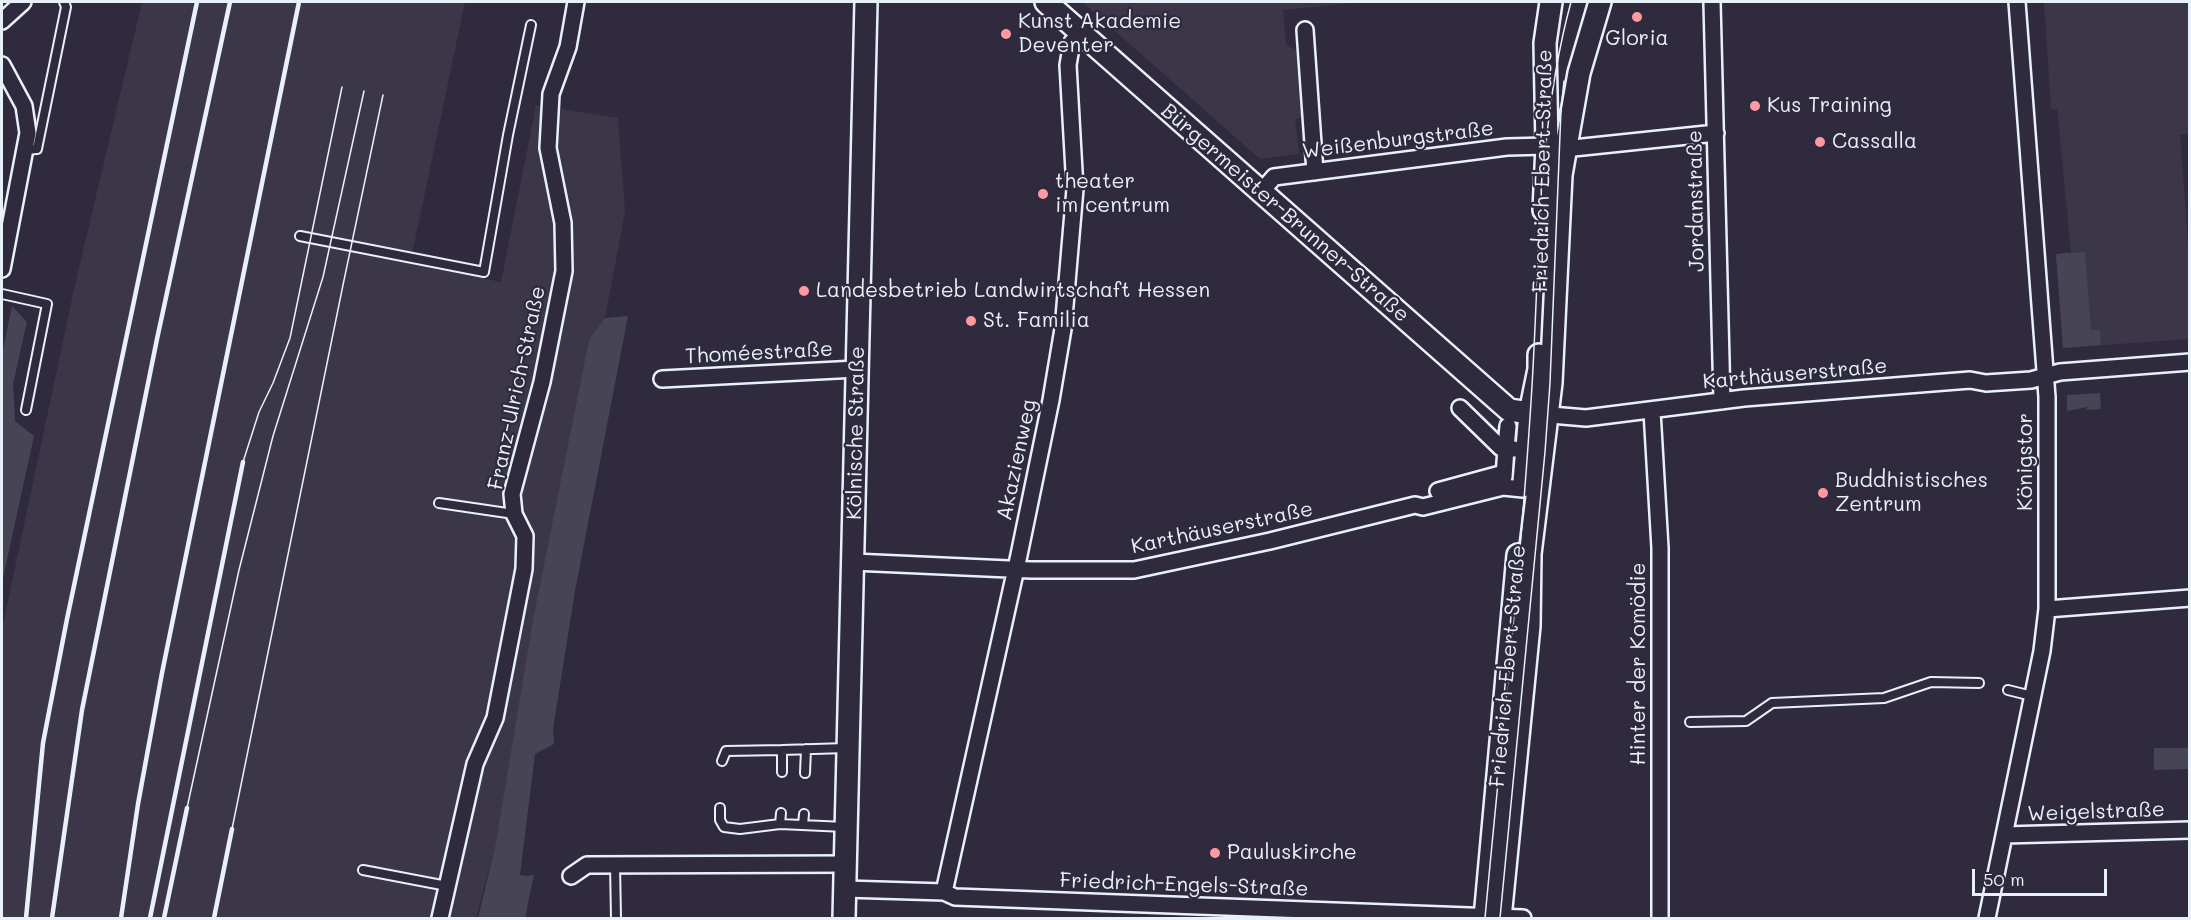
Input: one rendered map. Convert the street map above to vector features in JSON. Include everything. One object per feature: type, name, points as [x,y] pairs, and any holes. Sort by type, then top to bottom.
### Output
[{"type":"main road","name":"Kölnische Straße","points":[[844,918],[866,2]]},
{"type":"main road","name":"Bürgermeister-Brunner-Straße","points":[[1046,2],[1509,410],[1539,414]]},
{"type":"main road","name":"Friedrich-Ebert-Straße","points":[[1492,918],[1523,489],[1539,414],[1558,202],[1545,52],[1551,2]]},
{"type":"main road","name":"Friedrich-Ebert-Straße","points":[[1492,918],[1529,626],[1530,554],[1539,468],[1539,369],[1555,147],[1580,73],[1600,2]]},
{"type":"street","points":[[2,21],[23,2]]},
{"type":"street","name":"Franz-Ulrich-Straße","points":[[440,918],[475,764],[495,718],[524,569],[525,536],[514,514],[512,494],[542,382],[564,271],[563,223],[548,148],[551,94],[568,46],[576,2]]},
{"type":"street","name":"Jordanstraße","points":[[1712,2],[1722,400]]},
{"type":"street","name":"Königstor","points":[[1987,918],[2042,651],[2047,609],[2045,376],[2017,2]]},
{"type":"street","points":[[1305,30],[1315,172]]},
{"type":"street","name":"Akazienweg","points":[[944,892],[1016,568],[1051,400],[1063,329],[1075,189],[1068,65],[1072,42],[1081,33]]},
{"type":"street","points":[[2,65],[24,106],[27,133],[2,269]]},
{"type":"street","name":"Weißenburgstraße","points":[[1261,192],[1274,177],[1507,147],[1555,147],[1716,133]]},
{"type":"street","name":"Karthäuserstraße","points":[[1539,414],[1586,418],[1722,400],[1970,380],[1986,383],[2020,380],[2060,372],[2190,362]]},
{"type":"street","name":"Thoméestraße","points":[[662,379],[857,369]]},
{"type":"street","points":[[1460,408],[1501,448],[1512,449]]},
{"type":"street","name":"Hinter der Komödie","points":[[1652,411],[1660,548],[1660,918]]},
{"type":"street","points":[[1438,491],[1504,475],[1512,449],[1508,426]]},
{"type":"street","name":"Karthäuserstraße","points":[[853,562],[1134,570],[1270,541],[1415,506],[1423,507],[1503,487],[1523,489]]},
{"type":"street","points":[[2047,609],[2190,598]]},
{"type":"street","name":"Weigelstraße","points":[[2004,835],[2190,830]]},
{"type":"street","points":[[570,876],[587,865],[846,864]]},
{"type":"street","name":"Friedrich-Engels-Straße","points":[[845,889],[944,892],[955,897],[1161,912],[1523,918]]},
{"type":"lane","points":[[25,150],[37,149],[66,7],[64,2]]},
{"type":"lane","points":[[300,236],[484,272],[508,135],[531,25]]},
{"type":"lane","points":[[2,294],[47,304],[26,410]]},
{"type":"lane","points":[[439,503],[514,514]]},
{"type":"lane","points":[[1690,722],[1746,722],[1772,703],[1884,698],[1931,682],[1979,683]]},
{"type":"lane","points":[[2008,690],[2032,696]]},
{"type":"lane","points":[[722,760],[726,751],[848,748]]},
{"type":"lane","points":[[805,772],[806,749]]},
{"type":"lane","points":[[782,750],[782,772]]},
{"type":"lane","points":[[720,808],[720,820],[724,827],[740,829],[780,824],[847,827]]},
{"type":"lane","points":[[780,824],[781,813]]},
{"type":"lane","points":[[804,814],[804,825]]},
{"type":"lane","points":[[615,865],[616,918]]},
{"type":"lane","points":[[363,870],[447,886]]},
{"type":"shaded area","points":[[142,2],[465,2],[410,264],[501,282],[536,105],[618,118],[625,212],[605,318],[589,341],[533,619],[495,847],[476,918],[2,918],[2,629],[74,289]]},
{"type":"shaded area","points":[[1082,2],[1364,2],[1283,10],[1286,45],[1295,49],[1300,58],[1304,117],[1295,119],[1299,154],[1260,159]]},
{"type":"shaded area","points":[[2044,2],[2189,2],[2189,134],[2180,135],[2189,256],[2189,339],[2063,348],[2056,254],[2071,252],[2057,109],[2051,109]]},
{"type":"shaded area","points":[[2085,252],[2091,330],[2100,330],[2101,345],[2063,348],[2056,254]]},
{"type":"shaded area","points":[[12,306],[27,322],[13,384],[15,421],[34,436],[2,583],[2,354]]},
{"type":"shaded area","points":[[628,316],[575,591],[553,729],[554,744],[535,754],[520,875],[534,875],[525,918],[478,918],[495,847],[533,619],[589,340],[605,318]]},
{"type":"shaded area","points":[[2100,393],[2101,409],[2087,410],[2087,407],[2067,411],[2067,395]]},
{"type":"shaded area","points":[[2154,748],[2189,748],[2189,769],[2154,770]]},
{"type":"tram line","points":[[1485,918],[1527,466],[1545,150],[1551,100],[1571,2]]},
{"type":"tram line","points":[[1500,918],[1545,452],[1564,81]]},
{"type":"tram line","points":[[243,462],[259,412],[290,338],[342,87]]},
{"type":"tram line","points":[[187,808],[239,570],[273,436],[323,277],[364,91]]},
{"type":"tram line","points":[[232,829],[383,95]]},
{"type":"railway","points":[[26,918],[43,743],[197,2]]},
{"type":"railway","points":[[52,918],[82,710],[157,339],[230,2]]},
{"type":"railway","points":[[121,918],[138,804],[162,673],[299,2]]},
{"type":"railway","points":[[150,918],[243,462]]},
{"type":"railway","points":[[164,918],[187,808]]},
{"type":"railway","points":[[214,918],[232,829]]},
{"type":"place","name":"Gloria","points":[[1637,17]]},
{"type":"place","name":"Kunst Akademie Deventer","points":[[1006,34]]},
{"type":"place","name":"Kus Training","points":[[1755,106]]},
{"type":"place","name":"Cassalla","points":[[1820,142]]},
{"type":"place","name":"theater im centrum","points":[[1043,194]]},
{"type":"place","name":"Landesbetrieb Landwirtschaft Hessen","points":[[804,291]]},
{"type":"place","name":"St. Familia","points":[[971,321]]},
{"type":"place","name":"Buddhistisches Zentrum","points":[[1823,493]]},
{"type":"place","name":"Pauluskirche","points":[[1215,853]]}]
